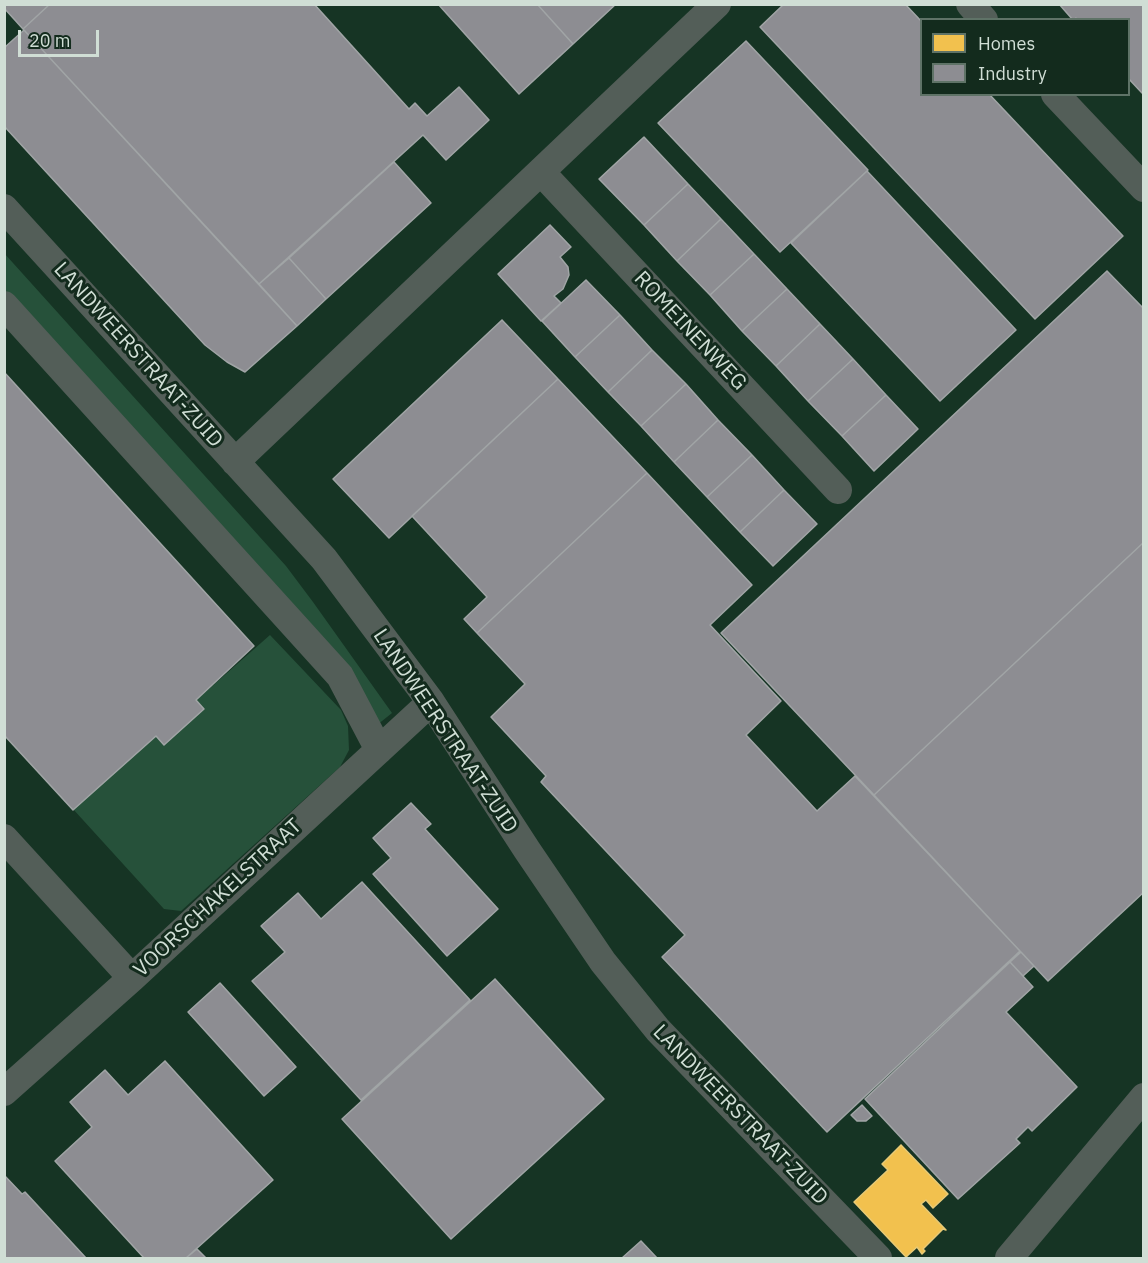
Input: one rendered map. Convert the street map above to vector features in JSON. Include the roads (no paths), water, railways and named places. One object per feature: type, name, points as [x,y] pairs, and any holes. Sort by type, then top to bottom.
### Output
[{"type":"street","points":[[235,462],[717,4]]},
{"type":"street","points":[[970,4],[982,18]]},
{"type":"street","points":[[1057,96],[1143,188]]},
{"type":"street","name":"ROMEINENWEG","points":[[541,172],[838,490]]},
{"type":"street","name":"LANDWEERSTRAAT-ZUID","points":[[4,208],[324,559],[431,702],[527,850],[617,979],[658,1030],[878,1258]]},
{"type":"street","points":[[4,305],[340,676],[379,750]]},
{"type":"street","name":"VOORSCHAKELSTRAAT","points":[[4,1092],[132,978],[431,702]]},
{"type":"street","points":[[4,838],[132,978]]},
{"type":"street","points":[[1009,1258],[1143,1097]]}]
